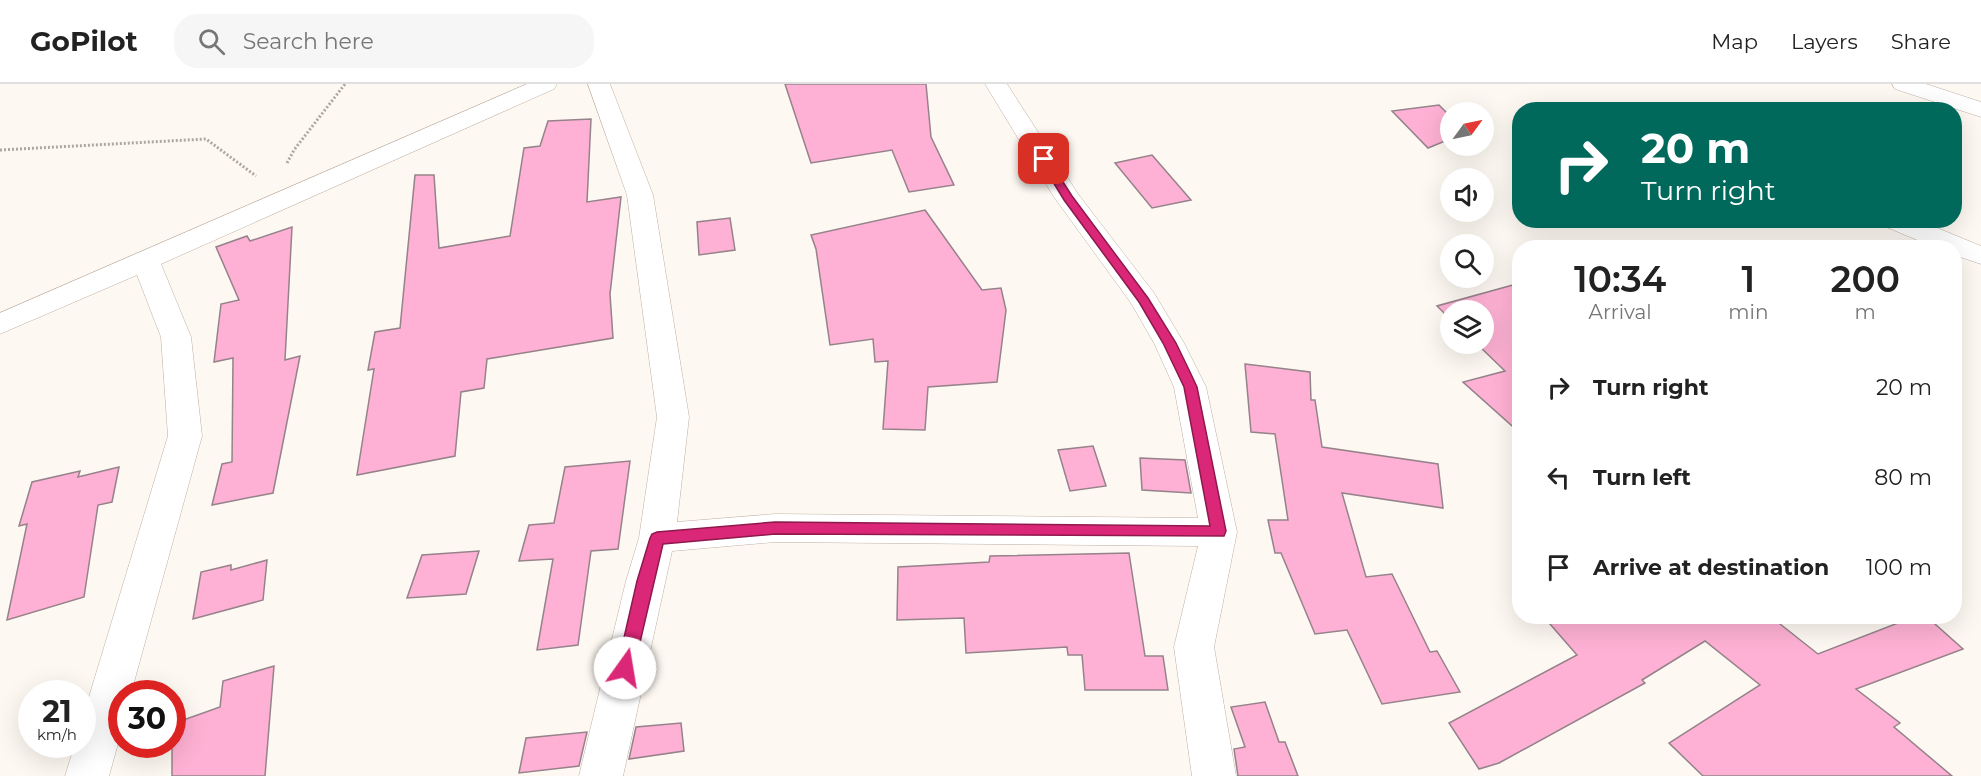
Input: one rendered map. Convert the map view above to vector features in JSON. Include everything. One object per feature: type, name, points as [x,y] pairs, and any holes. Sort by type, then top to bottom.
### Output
[{"type":"street","points":[[0,324],[546,84]]},
{"type":"street","points":[[599,84],[640,195],[673,417],[657,538],[645,581],[601,776]]},
{"type":"street","points":[[996,84],[1067,197],[1144,300],[1169,343],[1190,387],[1219,531],[1194,647],[1214,776]]},
{"type":"street","points":[[1903,84],[1957,102]]},
{"type":"street","points":[[1962,104],[1981,110]]},
{"type":"street","points":[[1913,228],[1942,240]]},
{"type":"street","points":[[1962,248],[1981,256]]},
{"type":"street","points":[[87,776],[184,436],[176,337],[145,260]]},
{"type":"street","points":[[657,538],[775,528],[1219,531]]},
{"type":"path","points":[[281,169],[317,118],[335,99],[345,84]]},
{"type":"path","points":[[0,150],[206,139],[266,184],[241,219]]},
{"type":"building","points":[[785,84],[926,84],[931,137],[954,185],[909,192],[892,150],[811,163]]},
{"type":"building","points":[[1439,105],[1440,143],[1428,148],[1392,111]]},
{"type":"building","points":[[591,119],[587,202],[621,197],[610,294],[613,338],[487,359],[484,388],[461,392],[455,456],[357,475],[374,369],[368,370],[375,332],[400,328],[415,175],[434,175],[439,248],[510,236],[524,148],[540,146],[548,121]]},
{"type":"building","points":[[1152,155],[1191,200],[1152,208],[1115,163]]},
{"type":"building","points":[[925,210],[982,290],[1001,288],[1006,310],[997,382],[928,387],[925,430],[883,429],[888,361],[875,362],[873,339],[830,345],[816,249],[811,235]]},
{"type":"building","points":[[730,218],[735,250],[699,255],[697,222]]},
{"type":"building","points":[[292,227],[285,360],[300,356],[273,493],[212,505],[222,464],[232,462],[233,358],[214,362],[221,304],[239,300],[216,247],[247,236],[250,241]]},
{"type":"building","points":[[1512,285],[1512,426],[1463,382],[1505,371],[1487,354],[1494,354],[1494,300],[1459,300]]},
{"type":"building","points":[[1245,364],[1310,372],[1311,400],[1315,400],[1322,447],[1438,464],[1443,508],[1342,493],[1366,577],[1392,574],[1430,652],[1437,651],[1460,692],[1382,704],[1347,630],[1315,634],[1281,553],[1275,553],[1268,520],[1288,520],[1275,434],[1251,432]]},
{"type":"building","points":[[1093,446],[1106,486],[1070,491],[1058,450]]},
{"type":"building","points":[[1140,458],[1185,460],[1191,493],[1142,490]]},
{"type":"building","points":[[630,461],[618,549],[591,551],[578,645],[537,650],[553,559],[519,561],[529,525],[554,523],[565,467]]},
{"type":"building","points":[[119,467],[112,502],[98,505],[84,597],[7,620],[27,524],[19,526],[32,482],[80,471],[78,477]]},
{"type":"building","points":[[479,551],[466,594],[407,598],[422,555]]},
{"type":"building","points":[[1129,553],[1145,656],[1163,656],[1168,690],[1085,690],[1082,655],[1068,655],[1067,647],[966,653],[964,618],[897,620],[898,567],[989,562],[990,556]]},
{"type":"building","points":[[267,560],[263,600],[193,619],[201,572],[231,565],[231,570]]},
{"type":"building","points":[[1550,624],[1780,624],[1818,654],[1895,624],[1935,624],[1963,649],[1856,689],[1900,723],[1894,727],[1952,776],[1703,776],[1669,743],[1760,685],[1705,641],[1642,680],[1645,683],[1499,763],[1479,769],[1449,723],[1577,655]]},
{"type":"building","points":[[274,666],[265,776],[172,776],[172,758],[186,758],[186,719],[220,707],[223,681]]},
{"type":"building","points":[[1265,702],[1279,742],[1285,742],[1298,776],[1238,776],[1234,749],[1245,747],[1231,707]]},
{"type":"building","points":[[681,723],[684,751],[629,759],[636,727]]},
{"type":"building","points":[[587,732],[579,766],[519,773],[526,738]]},
{"type":"route","points":[[625,668],[657,538],[775,528],[1219,531],[1190,387],[1183,372],[1144,300],[1067,197],[1044,159]]}]
